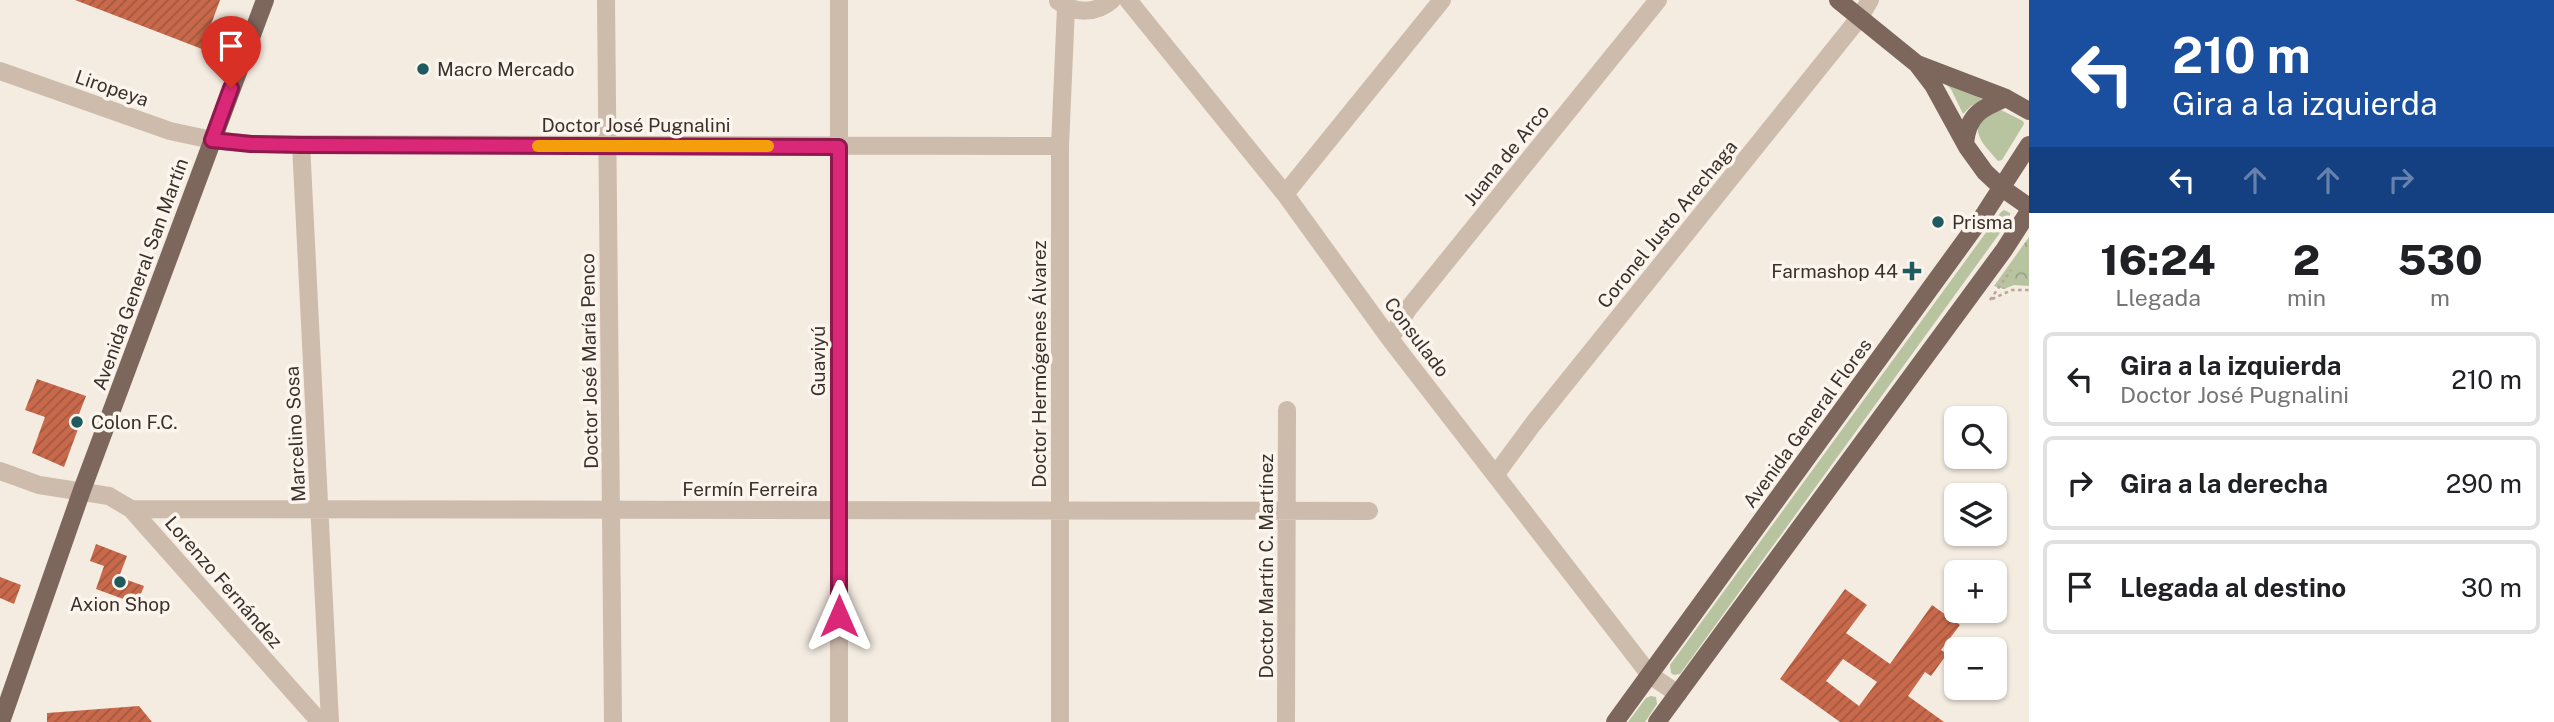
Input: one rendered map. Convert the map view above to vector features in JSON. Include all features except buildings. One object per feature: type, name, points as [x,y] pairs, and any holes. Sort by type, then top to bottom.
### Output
[{"type":"main road","name":"Avenida General San Martín","points":[[3,710],[265,0]]},
{"type":"main road","points":[[1657,722],[1970,295],[2029,209],[1985,172],[1965,143],[1933,85],[1917,64],[1838,0]]},
{"type":"main road","points":[[1917,64],[2007,98],[2029,111]]},
{"type":"main road","points":[[1965,143],[1970,122],[1978,111],[2007,98]]},
{"type":"main road","name":"Avenida General Flores","points":[[1615,722],[2001,188],[2029,145]]},
{"type":"street","name":"Doctor José María Penco","points":[[606,0],[613,722]]},
{"type":"street","name":"Guaviyú","points":[[839,0],[839,722]]},
{"type":"street","points":[[1061,3],[1083,12],[1092,11],[1112,0]]},
{"type":"street","name":"Consulado","points":[[1128,0],[1285,194],[1390,339],[1650,675],[1678,694]]},
{"type":"street","points":[[1285,194],[1443,0]]},
{"type":"street","name":"Juana de Arco","points":[[1390,339],[1408,309],[1658,0]]},
{"type":"street","name":"Coronel Justo Arechaga","points":[[1496,474],[1533,424],[1860,17],[1870,0]]},
{"type":"street","name":"Doctor Hermógenes Álvarez","points":[[1059,722],[1061,3]]},
{"type":"street","name":"Liropeya","points":[[0,71],[170,131],[212,140]]},
{"type":"street","name":"Doctor José Pugnalini","points":[[212,140],[301,145],[1060,146]]},
{"type":"street","name":"Marcelino Sosa","points":[[301,145],[330,722]]},
{"type":"street","name":"Doctor Martín C. Martínez","points":[[1286,722],[1287,410]]},
{"type":"street","name":"Lorenzo Fernández","points":[[0,471],[39,485],[109,496],[131,509],[320,722]]},
{"type":"street","name":"Fermín Ferreira","points":[[131,509],[1369,511]]},
{"type":"path","points":[[1990,300],[2013,267]]},
{"type":"path","points":[[1970,295],[1987,302],[2012,290],[2029,290]]},
{"type":"green space","points":[[1940,79],[1986,101],[1971,106],[1963,114],[1951,89]]},
{"type":"green space","points":[[1999,109],[2024,124],[2002,160],[1998,161],[1983,144],[1978,134],[1978,123]]},
{"type":"green space","points":[[2004,210],[2010,213],[2010,219],[1680,674],[1671,673],[1670,665]]},
{"type":"green space","points":[[2029,237],[2029,286],[2014,285],[2004,289],[1994,286]]},
{"type":"green space","points":[[1656,697],[1657,704],[1645,722],[1628,722],[1646,698]]},
{"type":"slow traffic","points":[[538,146],[768,146]]},
{"type":"place","name":"Macro Mercado","points":[[423,69]]},
{"type":"place","name":"Prisma","points":[[1938,222]]},
{"type":"place","name":"Farmashop 44","points":[[1912,271]]},
{"type":"place","name":"Colon F.C.","points":[[77,422]]},
{"type":"place","name":"Axion Shop","points":[[120,582]]},
{"type":"route","points":[[231,88],[212,140],[301,145],[839,147],[839,616]]}]
